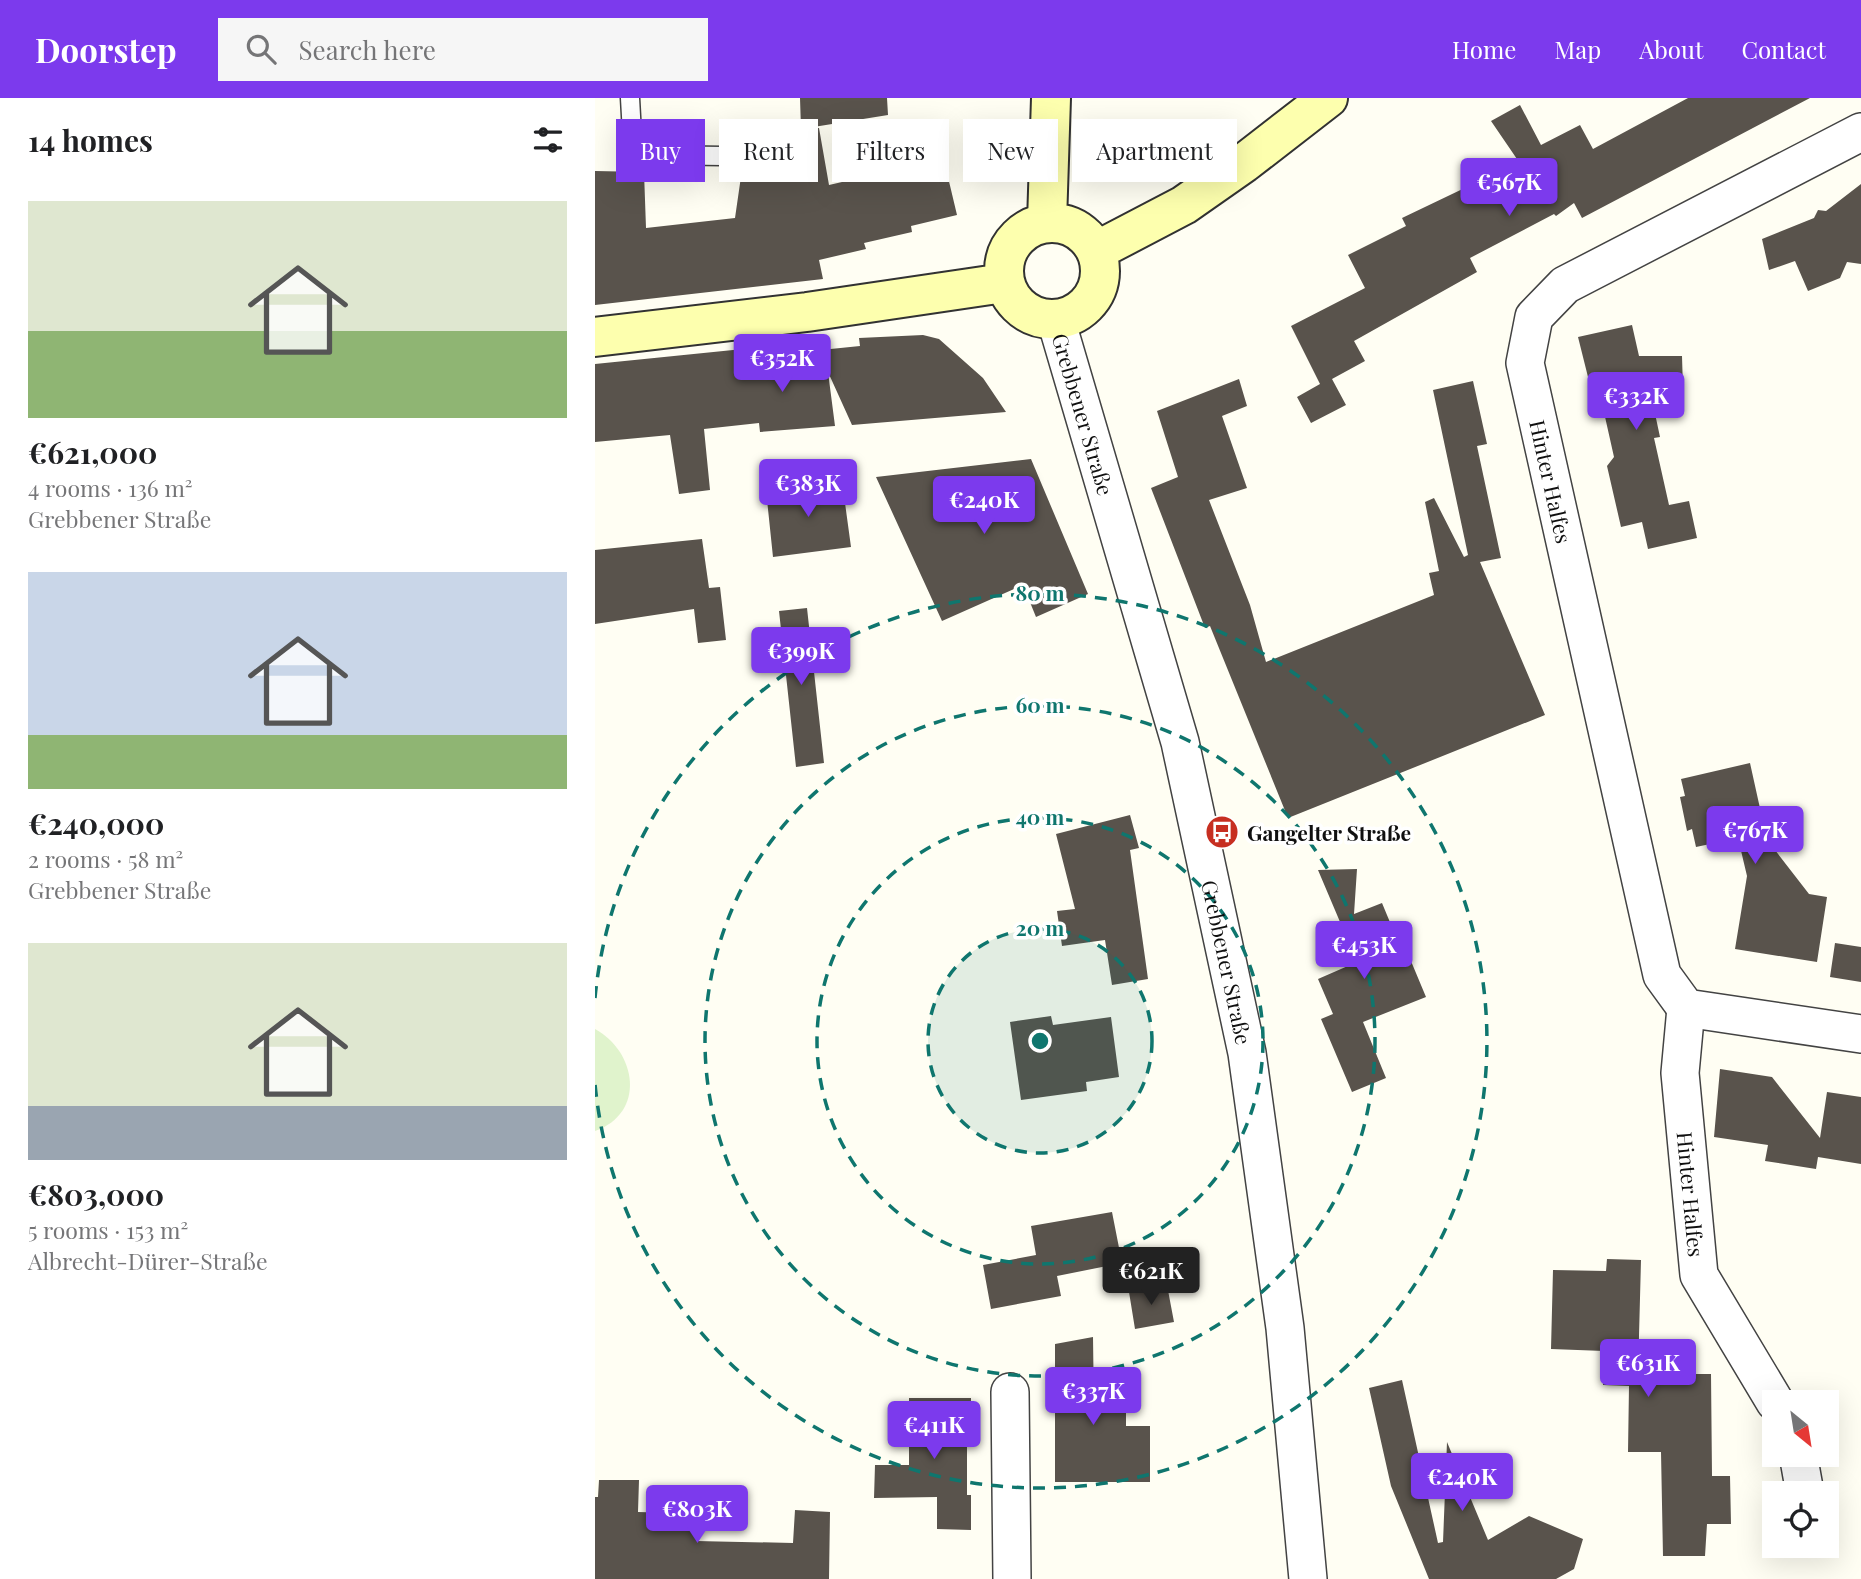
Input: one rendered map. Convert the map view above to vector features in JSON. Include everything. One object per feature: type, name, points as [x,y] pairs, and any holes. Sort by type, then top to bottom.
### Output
[{"type":"main road","points":[[1047,222],[1051,98]]},
{"type":"main road","points":[[1096,251],[1184,205],[1254,156],[1328,98]]},
{"type":"main road","points":[[1047,222],[1062,223],[1077,229],[1096,251],[1100,266],[1094,296],[1084,307],[1056,320],[1039,318],[1023,311],[1011,298],[1004,283],[1006,256],[1012,243],[1033,226],[1047,222]]},
{"type":"main road","points":[[595,337],[807,312],[1004,283]]},
{"type":"street","name":"Hinter Halfes","points":[[1768,1390],[1699,1275],[1680,1073],[1686,1008],[1663,975],[1525,363],[1534,317],[1565,285],[1861,132]]},
{"type":"street","name":"Grebbener Straße","points":[[1056,320],[1180,742],[1247,1053],[1285,1328],[1308,1579]]},
{"type":"street","points":[[1686,1008],[1861,1034]]},
{"type":"street","points":[[1010,1392],[1013,1579]]},
{"type":"lane","points":[[630,98],[632,134],[651,155],[719,156]]},
{"type":"green space","points":[[595,1029],[609,1039],[620,1052],[630,1082],[622,1111],[611,1122],[595,1131]]},
{"type":"building","points":[[800,98],[887,98],[888,115],[863,119],[832,119],[832,124],[818,126],[818,119],[801,119]]},
{"type":"building","points":[[1688,98],[1810,98],[1582,218],[1574,203],[1556,216],[1554,214],[1470,258],[1477,272],[1354,341],[1365,361],[1332,379],[1346,405],[1311,423],[1297,397],[1320,384],[1291,326],[1365,288],[1348,255],[1406,226],[1402,218],[1519,162],[1491,121],[1520,105],[1541,145],[1580,125],[1593,149]]},
{"type":"building","points":[[818,128],[829,185],[842,182],[949,181],[957,215],[911,226],[912,232],[864,243],[866,249],[819,260],[823,279],[595,305],[595,171],[616,171],[616,182],[644,182],[646,228],[735,218],[740,182],[818,182]]},
{"type":"building","points":[[1861,184],[1861,264],[1847,262],[1840,278],[1808,291],[1795,261],[1769,270],[1762,239],[1814,218],[1818,210],[1826,211]]},
{"type":"building","points":[[1632,325],[1639,356],[1682,356],[1683,389],[1650,390],[1660,437],[1654,438],[1669,505],[1689,501],[1697,538],[1648,549],[1642,522],[1621,527],[1607,466],[1614,457],[1601,399],[1594,401],[1578,337]]},
{"type":"building","points":[[923,335],[939,339],[983,378],[1006,412],[852,425],[828,372],[835,426],[760,432],[759,423],[704,429],[710,490],[679,494],[670,435],[595,442],[595,364],[743,349],[743,358],[860,346],[859,338]]},
{"type":"building","points":[[1239,379],[1247,406],[1222,416],[1247,488],[1209,500],[1250,605],[1266,662],[1434,595],[1429,573],[1439,571],[1425,502],[1434,498],[1464,557],[1468,555],[1433,390],[1473,381],[1487,444],[1477,446],[1501,558],[1480,562],[1545,715],[1288,818],[1210,626],[1205,628],[1151,488],[1178,477],[1157,411]]},
{"type":"building","points":[[1031,459],[1088,594],[1036,617],[1023,585],[942,621],[876,477]]},
{"type":"building","points":[[842,481],[851,547],[773,557],[766,490]]},
{"type":"building","points":[[702,539],[709,588],[720,587],[726,640],[698,643],[694,609],[595,624],[595,550]]},
{"type":"building","points":[[807,608],[824,763],[796,767],[779,611]]},
{"type":"building","points":[[1750,763],[1765,831],[1761,832],[1809,894],[1827,897],[1817,962],[1735,949],[1747,876],[1738,838],[1696,847],[1692,829],[1687,831],[1680,797],[1685,796],[1681,779]]},
{"type":"building","points":[[1130,815],[1139,848],[1130,850],[1148,979],[1112,985],[1105,940],[1062,946],[1057,911],[1075,909],[1056,834]]},
{"type":"building","points":[[1357,869],[1354,914],[1382,903],[1399,944],[1403,942],[1426,997],[1363,1022],[1386,1078],[1352,1092],[1321,1019],[1333,1014],[1318,979],[1357,962],[1318,870]]},
{"type":"building","points":[[1835,943],[1861,947],[1861,982],[1830,977]]},
{"type":"building","points":[[1051,1016],[1053,1025],[1111,1017],[1119,1077],[1086,1082],[1087,1091],[1021,1100],[1010,1022]]},
{"type":"building","points":[[1720,1069],[1772,1077],[1820,1138],[1827,1092],[1861,1097],[1861,1164],[1818,1157],[1816,1169],[1765,1161],[1768,1145],[1714,1137]]},
{"type":"building","points":[[1112,1212],[1122,1263],[1057,1276],[1061,1296],[991,1309],[983,1265],[1036,1255],[1031,1226]]},
{"type":"building","points":[[1607,1259],[1641,1260],[1638,1374],[1711,1374],[1712,1476],[1730,1476],[1731,1524],[1707,1524],[1705,1556],[1663,1556],[1661,1452],[1628,1452],[1629,1386],[1603,1385],[1604,1351],[1551,1349],[1553,1270],[1606,1271]]},
{"type":"building","points":[[1167,1285],[1174,1322],[1135,1329],[1129,1292]]},
{"type":"building","points":[[1093,1337],[1094,1411],[1126,1410],[1126,1426],[1150,1426],[1150,1482],[1055,1482],[1055,1344]]},
{"type":"building","points":[[1402,1380],[1438,1543],[1443,1542],[1447,1442],[1488,1540],[1529,1516],[1583,1539],[1574,1569],[1556,1579],[1429,1579],[1391,1486],[1369,1388]]},
{"type":"building","points":[[909,1398],[971,1398],[971,1433],[967,1433],[967,1495],[971,1495],[971,1530],[937,1529],[937,1497],[874,1498],[875,1465],[909,1465]]},
{"type":"building","points":[[599,1480],[639,1480],[638,1512],[674,1513],[674,1523],[696,1524],[696,1541],[793,1543],[795,1510],[830,1512],[829,1579],[595,1579],[595,1497],[598,1497]]},
{"type":"place","name":"Gangelter Straße","points":[[1222,832]]}]
